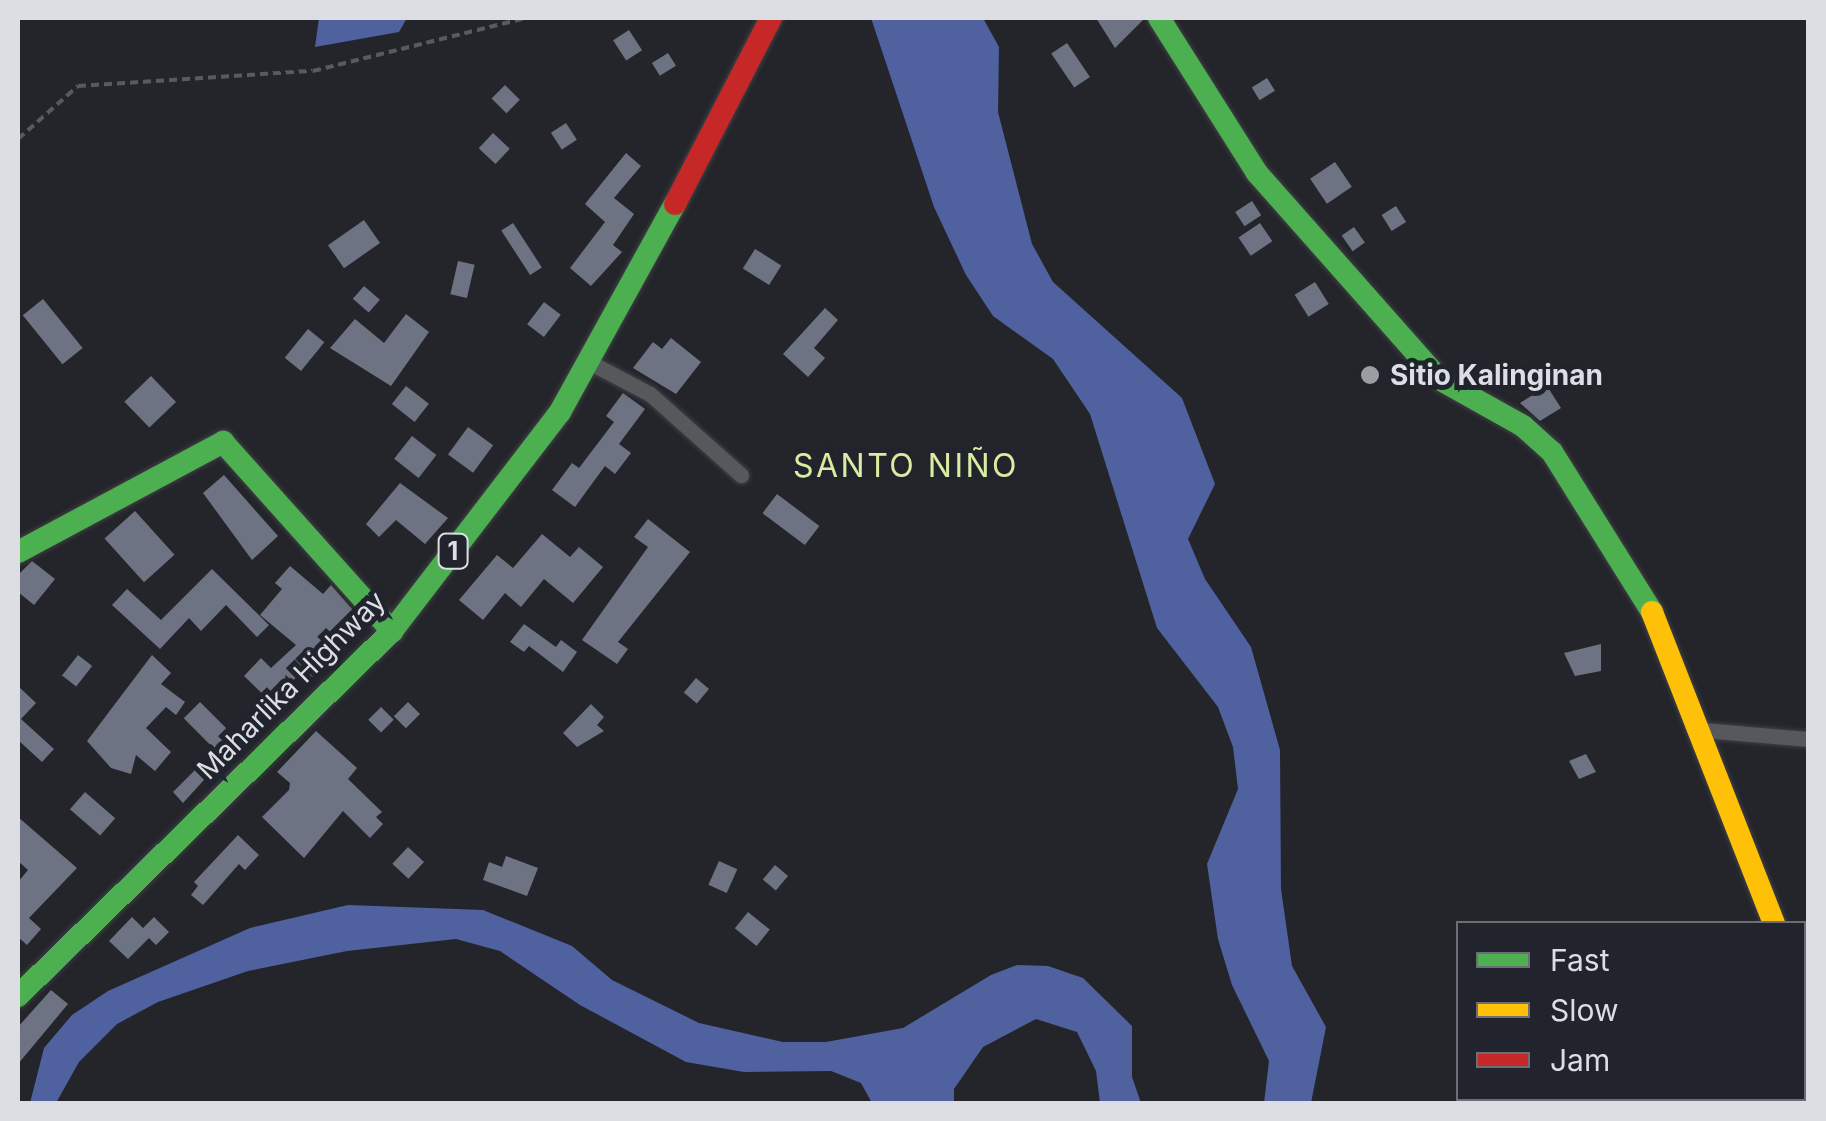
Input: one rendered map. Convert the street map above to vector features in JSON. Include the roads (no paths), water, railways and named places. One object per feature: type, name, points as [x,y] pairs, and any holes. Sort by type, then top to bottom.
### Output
[{"type":"main road","name":"Maharlika Highway","points":[[18,996],[392,631],[560,412],[771,18]]},
{"type":"main road","points":[[1159,18],[1257,173],[1440,380],[1523,426],[1552,452],[1644,595],[1703,730],[1773,921]]},
{"type":"main road","points":[[18,552],[223,442],[392,631]]},
{"type":"street","points":[[588,362],[650,394],[742,476]]},
{"type":"street","points":[[1703,730],[1808,739]]},
{"type":"water","points":[[319,18],[407,18],[399,32],[315,47]]},
{"type":"water","points":[[871,18],[983,18],[999,47],[998,112],[1032,244],[1053,282],[1182,398],[1215,484],[1188,539],[1205,579],[1251,647],[1280,750],[1281,889],[1292,966],[1326,1027],[1311,1103],[1264,1103],[1269,1061],[1232,985],[1218,939],[1207,864],[1238,789],[1233,747],[1218,707],[1157,628],[1090,414],[1053,359],[993,316],[966,275],[934,207]]},
{"type":"water","points":[[348,905],[483,910],[572,946],[612,980],[699,1023],[783,1042],[826,1042],[903,1028],[991,975],[1017,965],[1048,966],[1083,978],[1132,1026],[1132,1077],[1141,1103],[1100,1103],[1096,1071],[1077,1032],[1036,1019],[983,1047],[954,1089],[954,1103],[872,1103],[861,1083],[831,1071],[744,1072],[686,1062],[580,1005],[500,951],[456,939],[347,951],[248,971],[158,1002],[117,1024],[79,1062],[56,1103],[30,1103],[44,1048],[72,1015],[108,991],[250,928]]},
{"type":"place","name":"Sitio Kalinginan","points":[[1370,375]]},
{"type":"district","name":"SANTO NIÑO","points":[[906,466]]}]
